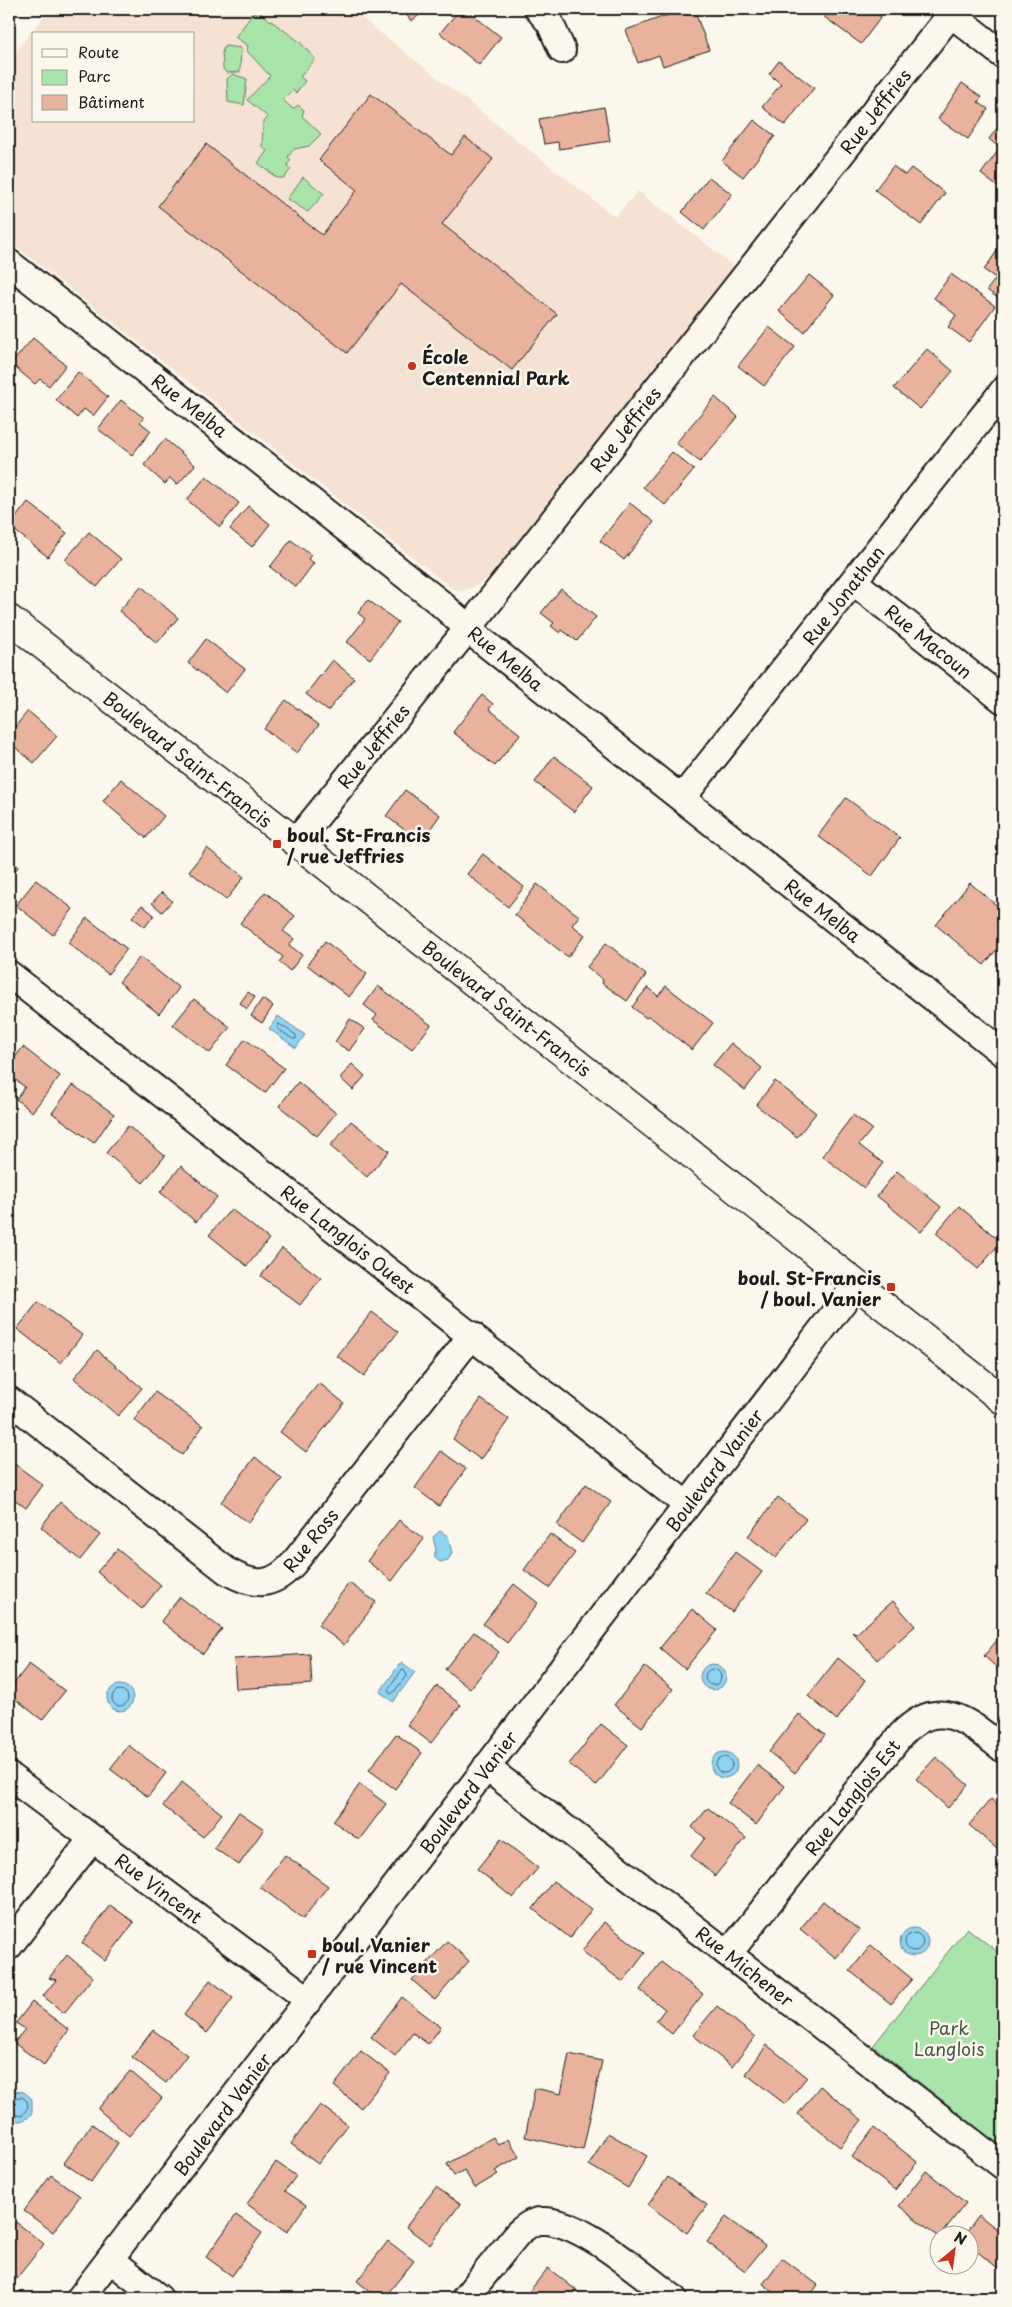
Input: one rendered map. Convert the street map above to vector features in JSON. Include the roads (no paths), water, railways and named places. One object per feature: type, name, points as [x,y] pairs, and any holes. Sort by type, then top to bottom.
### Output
[{"type":"street","points":[[538,9],[550,23],[562,50]]},
{"type":"street","points":[[948,11],[1003,55]]},
{"type":"street","name":"Rue Jeffries","points":[[296,842],[467,628],[948,11]]},
{"type":"street","name":"Rue Melba","points":[[9,264],[439,602],[467,628],[1003,1053]]},
{"type":"street","name":"Rue Jonathan","points":[[682,798],[1003,391]]},
{"type":"street","name":"Rue Macoun","points":[[854,582],[1003,700]]},
{"type":"street","name":"Boulevard Saint-Francis","points":[[9,619],[296,842],[1003,1400]]},
{"type":"street","name":"Rue Langlois Ouest","points":[[9,974],[687,1504]]},
{"type":"street","name":"Boulevard Vanier","points":[[80,2298],[856,1285]]},
{"type":"street","name":"Rue Ross","points":[[9,1400],[228,1571],[238,1578],[264,1583],[274,1581],[283,1575],[293,1564],[472,1335]]},
{"type":"street","name":"Rue Langlois Est","points":[[729,1954],[900,1735],[919,1718],[929,1714],[952,1716],[979,1730],[1003,1749]]},
{"type":"street","name":"Rue Michener","points":[[486,1768],[1003,2166]]},
{"type":"street","name":"Rue Vincent","points":[[9,1776],[309,2000]]},
{"type":"street","points":[[9,1946],[92,1838]]},
{"type":"street","points":[[465,2298],[518,2233],[528,2225],[540,2221],[554,2221],[586,2234],[673,2298]]},
{"type":"street","points":[[110,2259],[159,2298]]},
{"type":"water","points":[[278,1016],[305,1035],[296,1048],[269,1029]]},
{"type":"water","points":[[440,1531],[448,1536],[452,1553],[448,1560],[440,1562],[434,1557],[436,1550],[433,1537]]},
{"type":"water","points":[[401,1662],[415,1672],[393,1702],[380,1692]]},
{"type":"water","points":[[713,1664],[722,1668],[726,1677],[722,1686],[713,1690],[704,1686],[700,1677],[704,1668]]},
{"type":"water","points":[[120,1685],[129,1689],[133,1698],[129,1707],[120,1711],[111,1707],[107,1698],[111,1689]]},
{"type":"water","points":[[724,1752],[733,1756],[737,1765],[733,1774],[724,1778],[715,1774],[711,1765],[715,1756]]},
{"type":"water","points":[[914,1928],[924,1932],[928,1942],[924,1952],[914,1956],[904,1952],[900,1942],[904,1932]]},
{"type":"water","points":[[14,2091],[24,2092],[32,2099],[32,2113],[21,2121],[9,2118],[9,2095]]},
{"type":"place","name":"École Centennial Park","points":[[412,366]]},
{"type":"place","name":"boul. St-Francis / rue Jeffries","points":[[277,844]]},
{"type":"place","name":"boul. St-Francis / boul. Vanier","points":[[891,1287]]},
{"type":"place","name":"boul. Vanier / rue Vincent","points":[[312,1954]]},
{"type":"park label","name":"Park Langlois","points":[[949,2037]]}]
